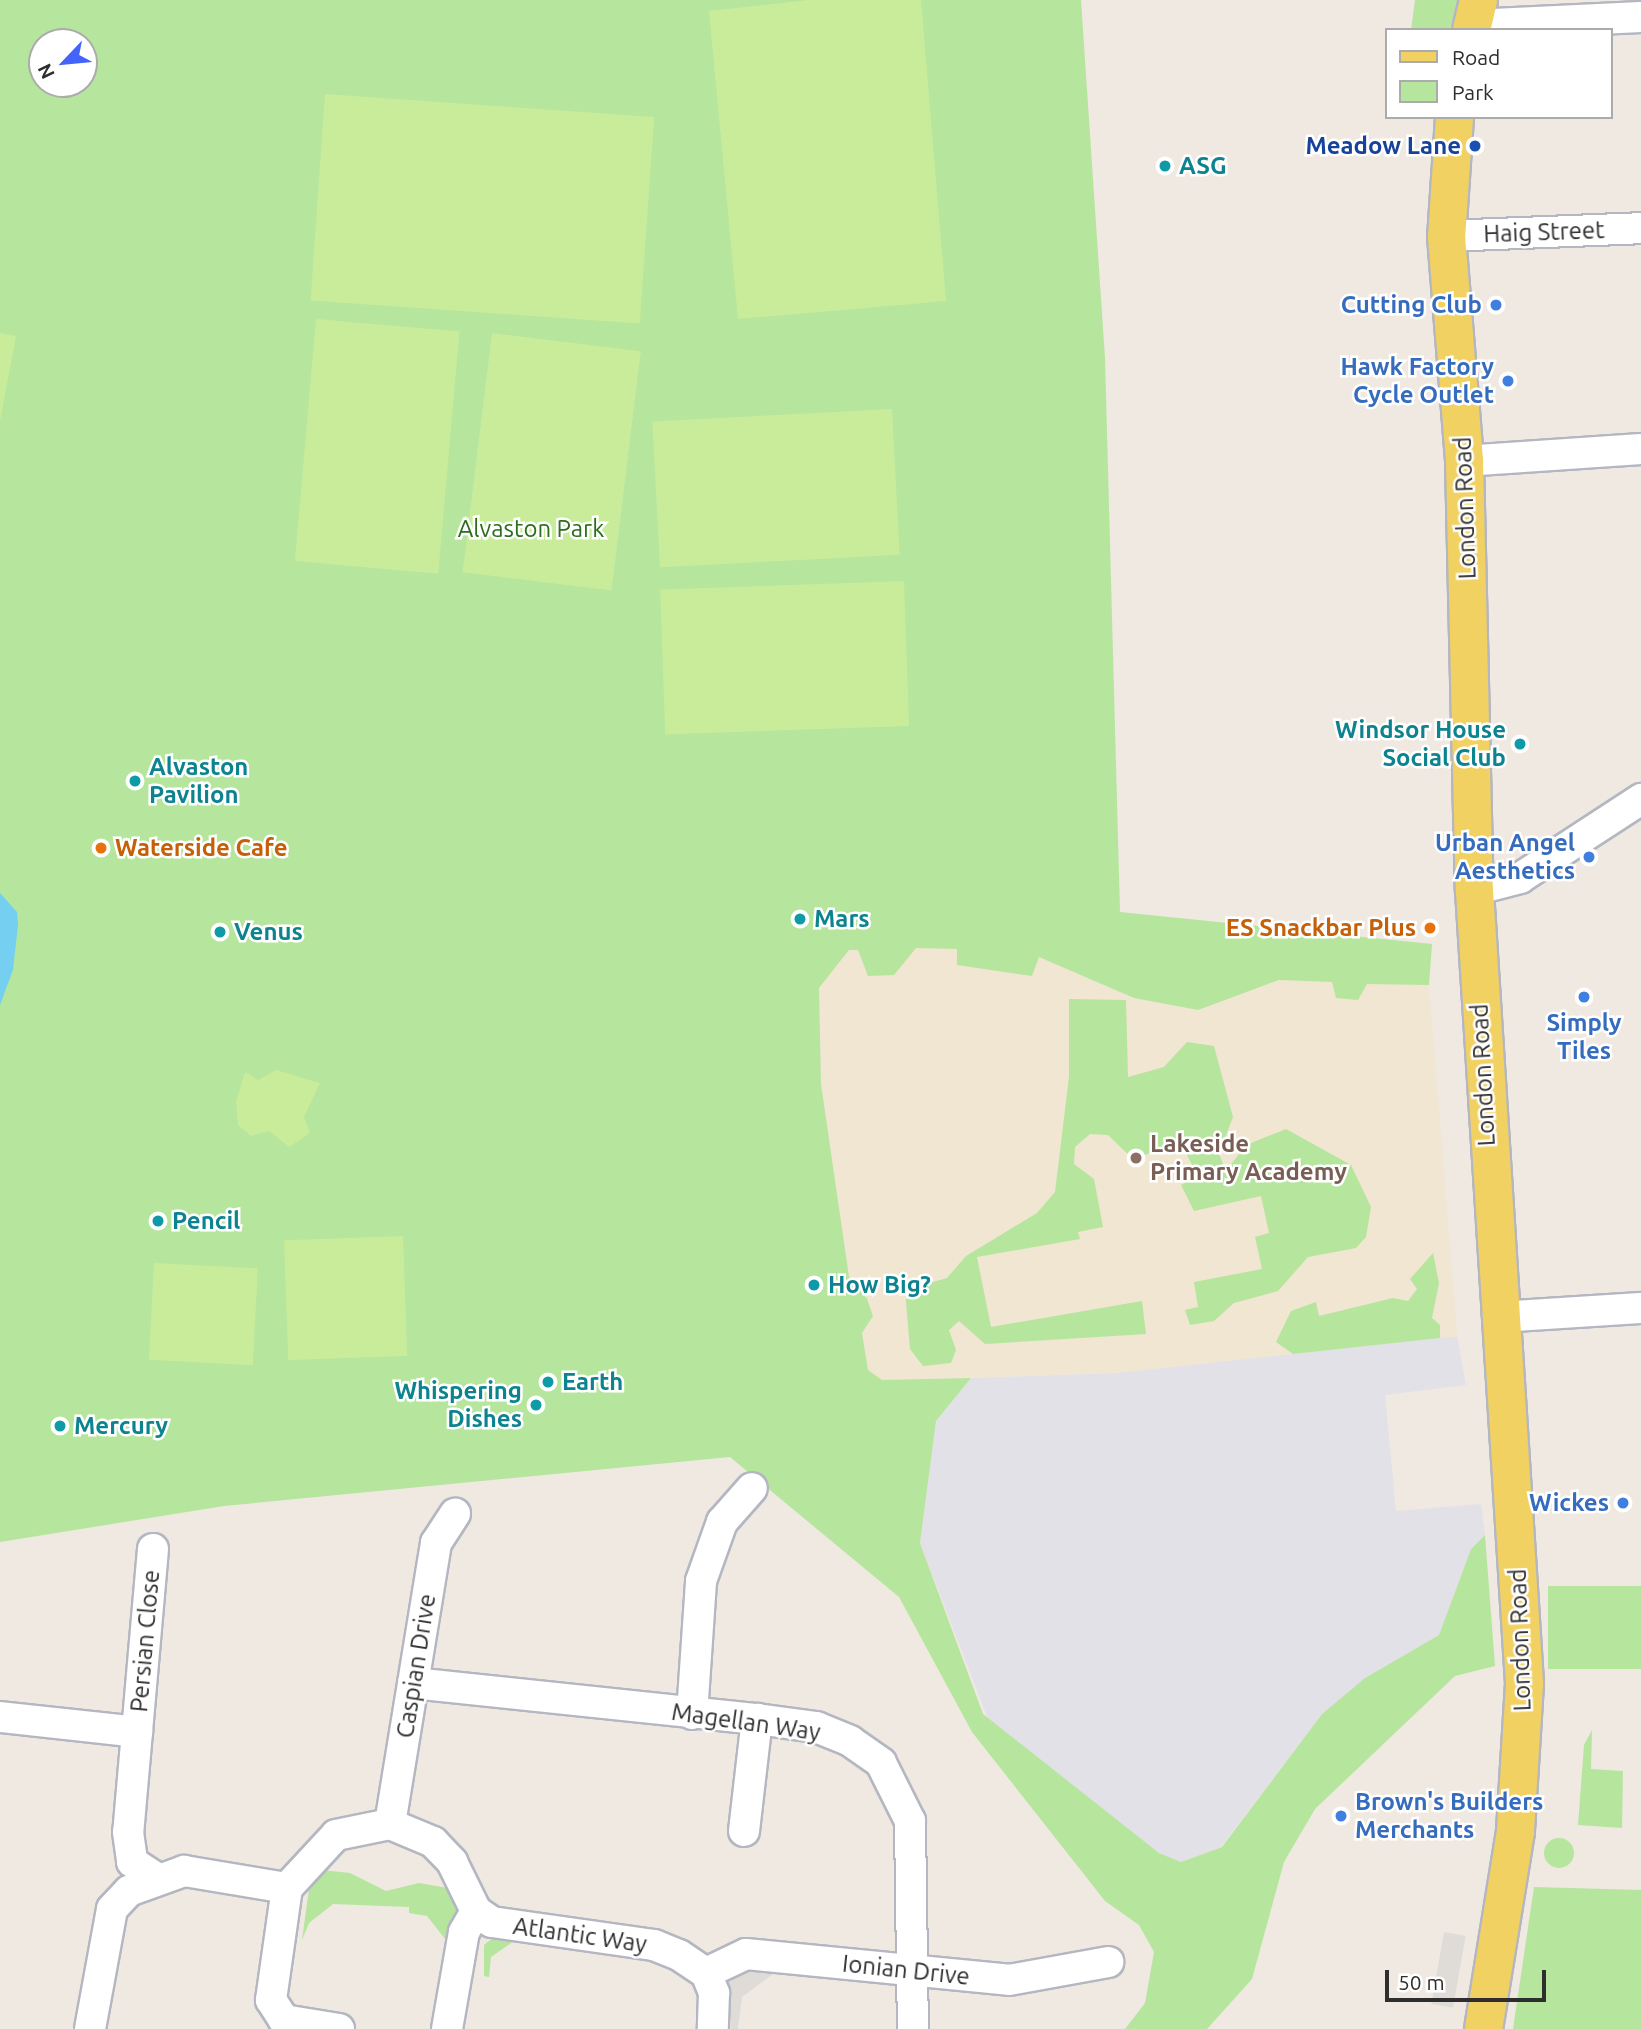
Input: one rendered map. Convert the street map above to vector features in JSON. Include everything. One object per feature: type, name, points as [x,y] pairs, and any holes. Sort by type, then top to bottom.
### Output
[{"type":"main road","name":"London Road","points":[[1454,119],[1446,236],[1464,461],[1474,890],[1498,1317],[1522,1613],[1524,1683],[1514,1831],[1483,2029]]},
{"type":"street","points":[[1474,18],[1641,17]]},
{"type":"street","name":"Haig Street","points":[[1446,236],[1641,228]]},
{"type":"street","points":[[1464,461],[1641,449]]},
{"type":"street","points":[[1474,890],[1520,878],[1641,799]]},
{"type":"street","points":[[1498,1317],[1641,1308]]},
{"type":"street","points":[[692,1714],[701,1581],[719,1503],[751,1488]]},
{"type":"street","name":"Caspian Drive","points":[[390,1824],[436,1543],[455,1514]]},
{"type":"street","name":"Persian Close","points":[[153,1549],[128,1832],[132,1862],[155,1877]]},
{"type":"street","name":"Magellan Way","points":[[413,1683],[757,1719],[816,1727],[850,1741],[892,1780],[915,1852],[911,1971],[913,2029]]},
{"type":"street","name":"Persian Close","points":[[0,1717],[137,1732]]},
{"type":"street","points":[[744,1831],[757,1719]]},
{"type":"street","points":[[339,2029],[284,2020],[271,2000],[287,1888],[336,1835],[390,1824],[433,1842],[452,1862],[476,1911],[464,1932],[447,2029]]},
{"type":"street","points":[[90,2029],[112,1909],[155,1877],[184,1871],[287,1888]]},
{"type":"street","name":"Atlantic Way","points":[[476,1911],[516,1927],[654,1945],[706,1973]]},
{"type":"street","name":"Ionian Drive","points":[[706,1973],[746,1954],[1009,1980],[1108,1962]]},
{"type":"street","points":[[706,1973],[714,1993],[713,2029]]},
{"type":"shaded area","name":"Lakeside Primary Academy","points":[[930,947],[1033,954],[1134,998],[1198,1010],[1279,980],[1429,985],[1457,1336],[1115,1373],[882,1380],[868,1370],[862,1333],[873,1316],[864,1290],[849,1277],[833,1184],[821,1084],[819,988],[849,950]]},
{"type":"shaded area","points":[[1457,1336],[1466,1385],[1385,1395],[1396,1511],[1481,1504],[1485,1535],[1471,1549],[1439,1635],[1365,1678],[1322,1714],[1221,1847],[1181,1862],[1159,1853],[990,1724],[920,1543],[936,1421],[971,1378],[1115,1373]]},
{"type":"shaded area","points":[[1444,1932],[1466,1936],[1453,2008],[1431,2004]]},
{"type":"shaded area","points":[[735,1965],[776,1972],[742,1997],[738,2029],[731,2029],[724,1999],[726,1972]]},
{"type":"green space","name":"Alvaston Park","points":[[0,0],[1081,0],[1105,358],[1120,912],[1432,944],[1429,985],[1367,984],[1358,1000],[1336,998],[1332,982],[1279,980],[1198,1010],[1134,998],[1039,957],[1032,976],[957,965],[957,949],[916,948],[894,975],[868,976],[858,950],[849,950],[819,988],[821,1084],[849,1277],[864,1290],[873,1316],[862,1333],[868,1370],[882,1380],[971,1378],[936,1421],[920,1543],[983,1714],[1159,1853],[1181,1862],[1222,1847],[1322,1714],[1365,1678],[1439,1635],[1471,1549],[1485,1535],[1495,1666],[1455,1676],[1315,1809],[1284,1862],[1252,1979],[1207,2029],[1125,2029],[1145,2003],[1154,1952],[1139,1925],[1105,1901],[972,1732],[899,1597],[730,1457],[224,1506],[0,1542]]},
{"type":"green space","points":[[809,0],[921,0],[946,301],[738,319],[709,11]]},
{"type":"green space","points":[[1415,0],[1459,0],[1451,28],[1411,28]]},
{"type":"green space","points":[[325,94],[654,117],[640,324],[311,300]]},
{"type":"green space","points":[[316,319],[459,332],[438,574],[295,561]]},
{"type":"green space","points":[[0,333],[16,336],[0,421]]},
{"type":"green space","points":[[492,333],[641,351],[612,590],[463,572]]},
{"type":"green space","points":[[892,409],[900,555],[660,567],[652,422]]},
{"type":"green space","points":[[904,581],[909,726],[665,734],[660,590]]},
{"type":"green space","points":[[1069,999],[1126,1000],[1128,1077],[1164,1067],[1187,1042],[1214,1046],[1233,1117],[1219,1154],[1226,1171],[1246,1145],[1286,1129],[1351,1165],[1371,1207],[1366,1237],[1356,1248],[1308,1257],[1278,1291],[1234,1303],[1214,1321],[1190,1325],[1185,1310],[1198,1307],[1194,1282],[1262,1269],[1255,1237],[1269,1233],[1261,1196],[1194,1211],[1181,1185],[1198,1176],[1179,1140],[1134,1160],[1108,1135],[1090,1134],[1075,1147],[1074,1164],[1094,1179],[1103,1227],[1078,1232],[1080,1239],[977,1257],[991,1327],[1142,1301],[1146,1334],[985,1344],[959,1321],[949,1330],[956,1350],[951,1363],[923,1366],[910,1349],[905,1290],[947,1278],[966,1256],[1037,1213],[1055,1192],[1069,1077]]},
{"type":"green space","points":[[276,1070],[320,1083],[304,1117],[310,1133],[289,1147],[269,1131],[251,1136],[238,1125],[236,1102],[245,1072],[258,1080]]},
{"type":"green space","points":[[403,1236],[407,1356],[288,1360],[284,1240]]},
{"type":"green space","points":[[1433,1253],[1439,1283],[1432,1318],[1440,1325],[1440,1338],[1293,1354],[1276,1342],[1291,1311],[1316,1302],[1319,1316],[1393,1298],[1408,1301],[1417,1289],[1410,1279]]},
{"type":"green space","points":[[154,1263],[258,1268],[253,1365],[149,1360]]},
{"type":"green space","points":[[1548,1586],[1641,1586],[1641,1669],[1548,1669]]},
{"type":"green space","points":[[1592,1730],[1591,1769],[1623,1771],[1622,1828],[1578,1825],[1584,1745]]},
{"type":"green space","points":[[1559,1838],[1570,1842],[1574,1853],[1570,1864],[1559,1868],[1548,1864],[1544,1853],[1548,1842]]},
{"type":"green space","points":[[322,1870],[350,1873],[386,1891],[419,1883],[453,1889],[458,1916],[453,1961],[443,1960],[446,1940],[427,1916],[409,1913],[409,1907],[333,1904],[309,1923],[302,1940],[309,1889]]},
{"type":"green space","points":[[1534,1887],[1641,1890],[1641,2029],[1513,2029]]},
{"type":"green space","points":[[501,1931],[534,1942],[514,1941],[491,1957],[489,1977],[484,1976],[484,1945]]},
{"type":"water","points":[[0,893],[17,912],[18,925],[13,970],[0,1005]]},
{"type":"place","name":"Meadow Lane","points":[[1475,146]]},
{"type":"place","name":"ASG","points":[[1165,166]]},
{"type":"place","name":"Cutting Club","points":[[1496,305]]},
{"type":"place","name":"Hawk Factory Cycle Outlet","points":[[1508,381]]},
{"type":"place","name":"Windsor House Social Club","points":[[1520,744]]},
{"type":"place","name":"Alvaston Pavilion","points":[[135,781]]},
{"type":"place","name":"Waterside Cafe","points":[[101,848]]},
{"type":"place","name":"Urban Angel Aesthetics","points":[[1589,857]]},
{"type":"place","name":"Mars","points":[[800,919]]},
{"type":"place","name":"ES Snackbar Plus","points":[[1430,928]]},
{"type":"place","name":"Venus","points":[[220,932]]},
{"type":"place","name":"Simply Tiles","points":[[1584,997]]},
{"type":"place","name":"Lakeside Primary Academy","points":[[1136,1158]]},
{"type":"place","name":"Pencil","points":[[158,1221]]},
{"type":"place","name":"How Big?","points":[[814,1285]]},
{"type":"place","name":"Earth","points":[[548,1382]]},
{"type":"place","name":"Whispering Dishes","points":[[536,1405]]},
{"type":"place","name":"Mercury","points":[[60,1426]]},
{"type":"place","name":"Wickes","points":[[1623,1503]]},
{"type":"place","name":"Brown's Builders Merchants","points":[[1341,1816]]}]
